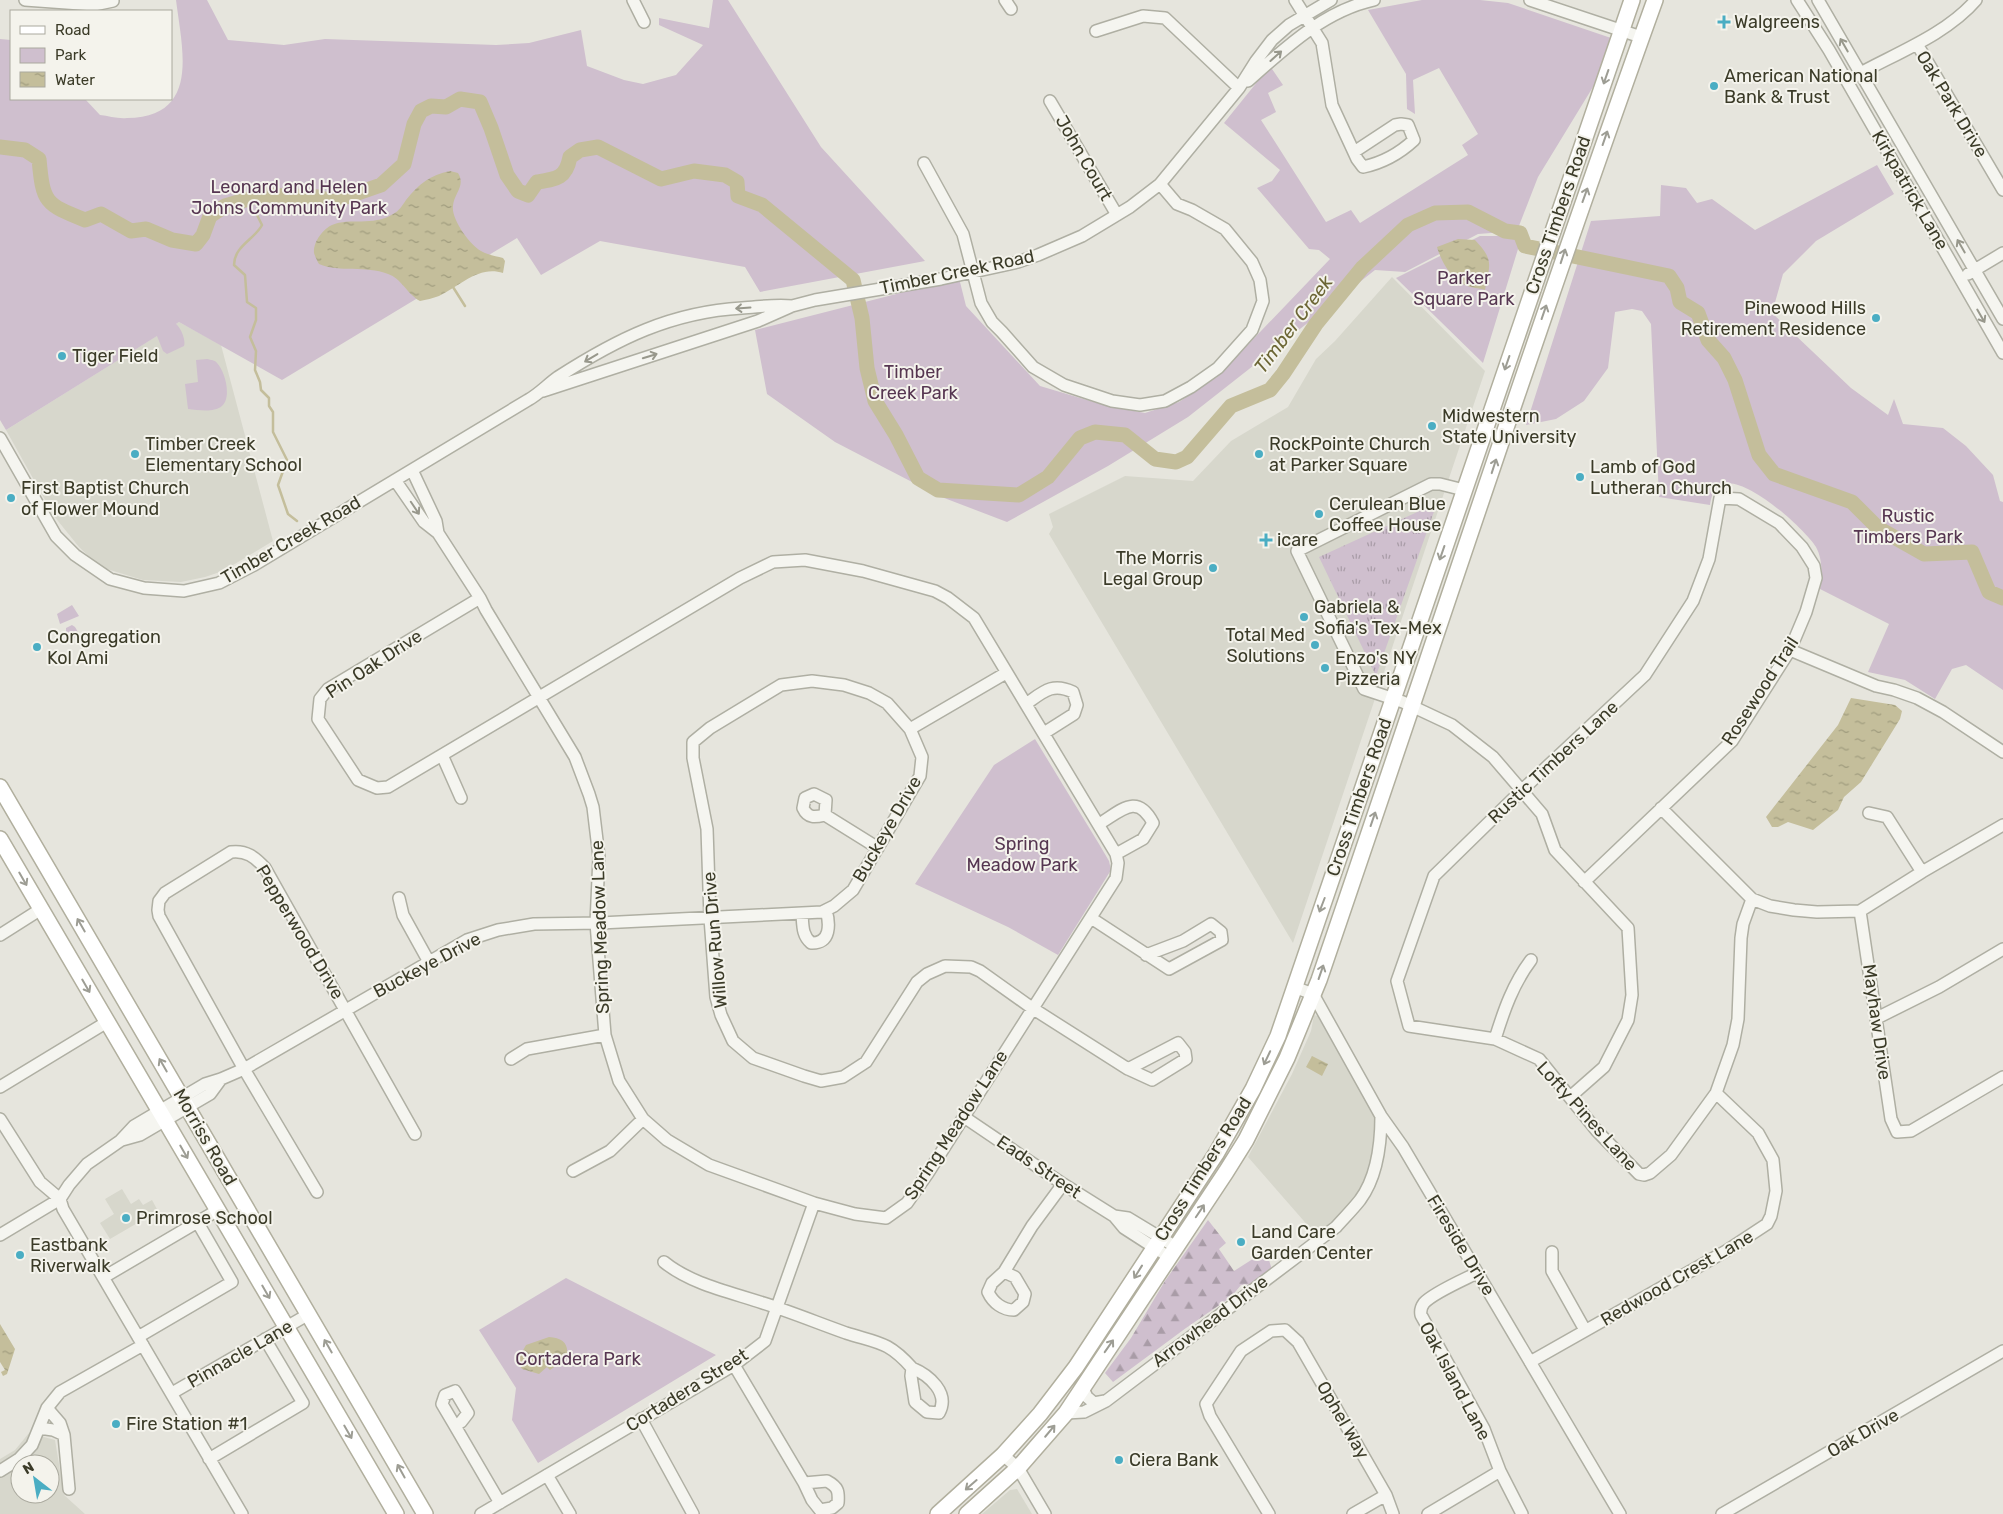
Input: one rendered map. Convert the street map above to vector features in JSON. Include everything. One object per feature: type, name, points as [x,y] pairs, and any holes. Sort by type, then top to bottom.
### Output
[{"type":"main road","name":"Cross Timbers Road","points":[[938,1514],[1003,1455],[1040,1414],[1076,1367],[1216,1154],[1253,1089],[1278,1036],[1632,0]]},
{"type":"main road","name":"Cross Timbers Road","points":[[967,1514],[1018,1468],[1066,1413],[1251,1131],[1288,1058],[1313,994],[1483,498],[1575,222],[1655,0]]},
{"type":"main road","points":[[1464,490],[1483,498]]},
{"type":"main road","name":"Morriss Road","points":[[3,797],[185,1102],[425,1514]]},
{"type":"main road","name":"Morriss Road","points":[[0,839],[396,1514]]},
{"type":"street","points":[[25,0],[94,5],[113,1]]},
{"type":"street","points":[[633,0],[644,22]]},
{"type":"street","points":[[1295,0],[1322,43],[1335,114],[1354,152],[1363,167],[1380,162],[1408,146],[1414,140],[1408,125],[1395,125],[1354,152]]},
{"type":"street","name":"Timber Creek Road","points":[[538,393],[562,387],[758,321],[792,306],[1018,262],[1038,256],[1082,236],[1117,215],[1160,184],[1239,88],[1272,40],[1289,25],[1331,0]]},
{"type":"street","name":"Timber Creek Road","points":[[1239,88],[1291,42],[1354,6],[1374,0]]},
{"type":"street","points":[[1530,0],[1641,37]]},
{"type":"street","name":"Kirkpatrick Lane","points":[[1797,0],[1847,81],[2003,353]]},
{"type":"street","name":"Kirkpatrick Lane","points":[[1818,0],[2003,318]]},
{"type":"street","points":[[1847,81],[1917,44],[1956,19],[1976,0]]},
{"type":"street","points":[[1096,31],[1143,16],[1165,18],[1239,88]]},
{"type":"street","name":"Oak Park Drive","points":[[1917,44],[2003,190]]},
{"type":"street","name":"John Court","points":[[1050,102],[1117,215]]},
{"type":"street","points":[[924,163],[963,234],[981,303],[992,322],[1033,367],[1064,385],[1112,401],[1140,405],[1165,401],[1191,387],[1218,368],[1252,330],[1263,301],[1260,280],[1252,262],[1225,229],[1192,210],[1177,204],[1160,184]]},
{"type":"street","points":[[1960,278],[2003,253]]},
{"type":"street","name":"Timber Creek Road","points":[[0,438],[56,536],[75,555],[110,579],[153,589],[184,590],[219,583],[254,565],[538,393],[558,378],[625,337],[652,326],[714,310],[777,304],[792,306]]},
{"type":"street","name":"Spring Meadow Lane","points":[[412,470],[436,521],[438,533]]},
{"type":"street","name":"Spring Meadow Lane","points":[[395,480],[424,522],[438,533],[480,598],[575,757],[593,807],[599,857],[596,923],[604,1035],[619,1081],[643,1119],[668,1140],[709,1165],[814,1203],[855,1214],[886,1218],[907,1203],[1116,878],[1118,863],[1116,854]]},
{"type":"street","points":[[1464,490],[1440,484],[1431,484],[1297,551],[1364,689],[1411,705],[1452,725],[1493,757],[1542,814],[1555,850],[1628,928],[1632,995],[1628,1020],[1604,1067],[1570,1096]]},
{"type":"street","name":"Rosewood Trail","points":[[1584,882],[1732,741],[1790,650],[1814,587],[1816,578],[1814,566],[1802,547],[1779,523],[1739,499],[1720,498]]},
{"type":"street","name":"Rustic Timbers Lane","points":[[1409,1026],[1397,980],[1434,876],[1646,675],[1693,601],[1709,558],[1720,498]]},
{"type":"street","points":[[539,697],[740,578],[773,562],[805,560],[863,571],[935,591],[948,598],[974,618],[1116,854],[1143,839],[1153,823],[1147,811],[1139,805],[1130,805],[1099,824]]},
{"type":"street","name":"Pin Oak Drive","points":[[480,598],[328,689],[320,699],[318,719],[358,780],[377,788],[395,785],[539,697]]},
{"type":"street","points":[[1790,650],[1876,686],[1917,698],[1943,712],[2003,752]]},
{"type":"street","points":[[910,729],[1006,673]]},
{"type":"street","name":"Willow Run Drive","points":[[910,729],[887,703],[869,693],[844,685],[812,680],[781,685],[710,728],[693,742],[693,758],[707,829],[710,918],[716,997],[721,1015],[733,1041],[753,1058],[821,1081],[843,1078],[866,1062],[917,982],[927,974],[945,966],[963,966],[980,972],[1032,1008],[1128,1069],[1152,1080],[1186,1059],[1185,1052],[1178,1043],[1128,1069]]},
{"type":"street","points":[[1026,704],[1048,689],[1062,687],[1073,692],[1077,705],[1074,714],[1044,734]]},
{"type":"street","name":"Buckeye Drive","points":[[60,1199],[69,1185],[88,1164],[120,1141],[134,1126],[162,1115],[185,1102],[210,1094],[221,1079],[244,1069],[467,940],[498,930],[534,924],[802,914],[815,913],[834,906],[853,890],[920,776],[922,757],[910,729]]},
{"type":"street","points":[[442,755],[461,798]]},
{"type":"street","points":[[1661,808],[1752,900],[1770,906],[1817,912],[1860,911],[2003,825]]},
{"type":"street","points":[[1869,813],[1887,817],[1922,872]]},
{"type":"street","points":[[825,814],[878,848]]},
{"type":"street","name":"Pepperwood Drive","points":[[244,1069],[172,941],[158,910],[159,902],[165,893],[231,852],[240,851],[249,854],[257,858],[265,868],[346,1010]]},
{"type":"street","points":[[399,898],[403,915],[429,962]]},
{"type":"street","points":[[1716,1093],[1733,1045],[1738,1020],[1741,938],[1743,924],[1752,900]]},
{"type":"street","points":[[0,934],[41,909]]},
{"type":"street","points":[[802,914],[803,932],[806,939],[811,944],[818,944],[824,940],[829,931],[829,920],[826,910]]},
{"type":"street","name":"Mayhaw Drive","points":[[1860,911],[1891,1119],[1897,1132],[1911,1131],[2003,1077]]},
{"type":"street","points":[[1092,918],[1146,956],[1169,969],[1222,940],[1221,932],[1211,924],[1183,941],[1146,956]]},
{"type":"street","points":[[1877,1018],[1939,987],[2003,950]]},
{"type":"street","points":[[1495,1039],[1510,995],[1519,977],[1531,960]]},
{"type":"street","points":[[1294,987],[1313,994]]},
{"type":"street","name":"Fireside Drive","points":[[1313,994],[1381,1116],[1403,1147],[1620,1514]]},
{"type":"street","points":[[346,1010],[415,1134]]},
{"type":"street","points":[[0,1087],[107,1022]]},
{"type":"street","name":"Lofty Pines Lane","points":[[1409,1026],[1495,1039],[1540,1059],[1597,1131],[1638,1174],[1650,1173],[1671,1155],[1716,1093]]},
{"type":"street","points":[[511,1059],[527,1050],[604,1035]]},
{"type":"street","points":[[244,1069],[316,1192]]},
{"type":"street","name":"Redwood Crest Lane","points":[[1530,1362],[1734,1246],[1758,1232],[1767,1224],[1771,1216],[1776,1191],[1774,1160],[1758,1132],[1716,1093]]},
{"type":"street","name":"Arrowhead Drive","points":[[1066,1413],[1084,1412],[1106,1401],[1336,1226],[1360,1200],[1369,1185],[1377,1158],[1381,1134],[1381,1116]]},
{"type":"street","name":"Eads Street","points":[[964,1117],[1062,1184],[1114,1216],[1128,1218],[1172,1252]]},
{"type":"street","points":[[0,1118],[40,1182],[60,1199],[63,1208],[242,1514]]},
{"type":"street","points":[[573,1171],[610,1151],[643,1119]]},
{"type":"street","points":[[1004,1272],[1032,1226],[1062,1184]]},
{"type":"street","points":[[0,1235],[60,1199]]},
{"type":"street","name":"Cortadera Street","points":[[482,1514],[734,1364],[765,1341],[814,1203]]},
{"type":"street","points":[[104,1277],[218,1210]]},
{"type":"street","points":[[0,1471],[19,1459],[32,1445],[47,1408],[60,1392],[232,1282],[198,1223]]},
{"type":"street","points":[[1552,1252],[1552,1271],[1585,1330]]},
{"type":"street","points":[[664,1262],[676,1272],[847,1333],[884,1344],[903,1357],[912,1368]]},
{"type":"street","name":"Oak Island Lane","points":[[1477,1273],[1431,1298],[1420,1309],[1421,1315],[1484,1429],[1500,1471],[1522,1514]]},
{"type":"street","name":"Pinnacle Lane","points":[[172,1393],[309,1314]]},
{"type":"street","name":"Ophel Way","points":[[1269,1514],[1210,1416],[1206,1404],[1241,1351],[1271,1331],[1285,1330],[1298,1342],[1386,1495],[1393,1514]]},
{"type":"street","points":[[209,1459],[303,1403],[265,1340]]},
{"type":"street","name":"Oak Drive","points":[[1722,1514],[2003,1351]]},
{"type":"street","points":[[734,1364],[804,1483]]},
{"type":"street","points":[[1082,1387],[1094,1403],[1106,1401]]},
{"type":"street","points":[[47,1408],[60,1424],[64,1436],[69,1489]]},
{"type":"street","points":[[641,1419],[693,1514]]},
{"type":"street","points":[[455,1426],[500,1503]]},
{"type":"street","points":[[39,1428],[52,1430],[64,1436]]},
{"type":"street","points":[[1003,1455],[1018,1468],[1045,1514]]},
{"type":"street","points":[[1428,1514],[1500,1471]]},
{"type":"street","points":[[547,1475],[570,1514]]},
{"type":"street","points":[[1353,1514],[1386,1495]]},
{"type":"shaded area","points":[[1392,277],[1485,371],[1293,943],[1049,534],[1053,527],[1049,514],[1125,476],[1193,481],[1231,441],[1288,407],[1316,359],[1335,341]]},
{"type":"shaded area","name":"Timber Creek Elementary School","points":[[179,322],[221,345],[273,541],[223,571],[205,577],[181,582],[143,580],[100,567],[79,547],[54,516],[6,430]]},
{"type":"shaded area","points":[[1314,1015],[1322,1017],[1364,1088],[1377,1121],[1373,1163],[1357,1197],[1341,1218],[1317,1236],[1248,1157],[1292,1074],[1311,1031]]},
{"type":"shaded area","name":"Primrose School","points":[[122,1189],[131,1204],[139,1199],[143,1205],[152,1200],[158,1211],[110,1239],[100,1223],[114,1214],[105,1199]]},
{"type":"shaded area","points":[[29,1433],[55,1440],[57,1454],[10,1454],[10,1504],[60,1504],[60,1471],[64,1495],[85,1514],[0,1514],[0,1459],[15,1450]]},
{"type":"shaded area","points":[[1017,1489],[1032,1514],[982,1514],[1010,1490]]},
{"type":"green space","name":"Leonard and Helen Johns Community Park","points":[[176,0],[207,0],[228,40],[284,45],[325,39],[496,45],[529,43],[581,30],[587,66],[624,80],[643,84],[676,75],[703,45],[659,25],[659,18],[709,28],[713,0],[728,0],[821,147],[925,261],[760,292],[745,267],[600,241],[541,275],[517,238],[282,380],[179,322],[176,324],[183,334],[184,346],[167,354],[163,351],[157,336],[6,430],[0,420],[0,39],[10,40],[10,100],[86,100],[100,115],[124,118],[151,115],[167,106],[172,100],[177,93],[182,77],[181,39]]},
{"type":"green space","name":"Timber Creek Park","points":[[1422,0],[1480,0],[1508,3],[1611,38],[1596,82],[1538,177],[1517,231],[1478,234],[1405,272],[1375,270],[1188,417],[1108,466],[1007,522],[939,496],[835,442],[767,394],[755,330],[959,278],[966,306],[1040,386],[1107,406],[1145,413],[1179,402],[1217,377],[1330,259],[1319,250],[1309,249],[1257,188],[1272,181],[1280,170],[1224,123],[1270,66],[1283,85],[1268,93],[1276,112],[1261,120],[1326,222],[1351,210],[1360,223],[1468,155],[1462,145],[1478,134],[1439,68],[1413,80],[1415,114],[1407,109],[1406,74],[1368,10]]},
{"type":"green space","name":"Rustic Timbers Park","points":[[1877,165],[1894,194],[1816,241],[1783,274],[1772,313],[1851,388],[1888,415],[1894,399],[1903,424],[1943,428],[1966,446],[1993,475],[2000,501],[2003,502],[2003,690],[1966,665],[1952,669],[1935,699],[1905,680],[1868,672],[1889,624],[1820,589],[1821,562],[1816,547],[1800,528],[1774,505],[1759,495],[1733,484],[1723,484],[1715,489],[1710,505],[1659,497],[1651,324],[1642,311],[1632,309],[1615,312],[1608,368],[1584,401],[1556,419],[1526,425],[1591,221],[1660,216],[1661,185],[1686,188],[1697,203],[1712,199],[1755,230]]},
{"type":"green space","name":"Parker Square Park","points":[[1480,236],[1522,236],[1483,363],[1396,278]]},
{"type":"green space","points":[[207,359],[216,362],[223,372],[227,397],[222,406],[214,410],[188,409],[185,384],[198,382],[196,360]]},
{"type":"green space","points":[[1437,503],[1376,676],[1319,557]]},
{"type":"green space","points":[[72,605],[79,616],[60,624],[57,614]]},
{"type":"green space","points":[[72,625],[78,632],[76,637],[69,640],[66,639],[64,633],[66,628]]},
{"type":"green space","name":"Spring Meadow Park","points":[[1035,739],[1109,861],[1111,870],[1058,955],[1008,927],[915,884],[994,765]]},
{"type":"green space","points":[[1208,1220],[1226,1243],[1219,1249],[1234,1271],[1259,1255],[1269,1260],[1272,1270],[1256,1284],[1241,1285],[1231,1297],[1113,1382],[1105,1373],[1131,1338],[1165,1281]]},
{"type":"green space","name":"Cortadera Park","points":[[566,1278],[716,1355],[538,1463],[512,1420],[516,1388],[479,1330]]},
{"type":"water","points":[[450,171],[458,173],[461,182],[453,206],[458,224],[467,238],[477,248],[486,254],[503,258],[505,261],[503,273],[494,271],[478,274],[439,296],[420,301],[397,279],[388,274],[379,271],[327,267],[319,264],[314,253],[315,245],[319,236],[329,227],[339,223],[385,218],[397,211],[425,181]]},
{"type":"water","points":[[1458,239],[1475,240],[1488,258],[1489,268],[1485,290],[1470,287],[1460,282],[1444,264],[1437,247]]},
{"type":"water","points":[[1851,698],[1895,705],[1902,711],[1900,719],[1861,782],[1844,797],[1838,810],[1813,830],[1788,822],[1778,827],[1772,827],[1766,817],[1838,725]]},
{"type":"water","points":[[1312,1056],[1328,1064],[1322,1076],[1306,1067]]},
{"type":"water","points":[[0,1324],[15,1349],[7,1374],[3,1376],[1,1372],[5,1370],[0,1362]]},
{"type":"water","points":[[549,1337],[559,1339],[565,1343],[567,1350],[566,1359],[550,1370],[547,1367],[539,1374],[522,1369],[517,1361],[526,1345]]},
{"type":"waterway","name":"Timber Creek","points":[[0,147],[25,150],[39,159],[42,185],[48,200],[62,210],[85,220],[101,214],[131,231],[146,229],[172,240],[196,244],[203,235],[210,216],[225,206],[262,195],[319,197],[332,202],[381,185],[404,164],[414,124],[421,111],[431,106],[446,107],[460,99],[480,102],[507,175],[518,191],[528,195],[537,182],[560,176],[566,169],[570,157],[580,150],[598,147],[661,179],[694,171],[725,175],[737,182],[738,196],[762,205],[853,280],[862,318],[867,368],[875,401],[896,435],[918,478],[938,490],[1019,495],[1048,477],[1080,438],[1095,432],[1125,435],[1155,459],[1176,462],[1187,457],[1231,406],[1270,390],[1283,374],[1316,324],[1362,268],[1408,225],[1435,213],[1468,212],[1505,231],[1520,233],[1525,246],[1669,276],[1677,288],[1680,302],[1698,313],[1708,340],[1724,358],[1735,380],[1759,455],[1774,474],[1852,502],[1878,528],[1924,554],[1972,552],[1989,592],[2003,598]]},
{"type":"waterway","points":[[262,195],[257,215],[262,225],[237,253],[234,265],[245,275],[247,302],[256,308],[256,320],[250,337],[256,351],[255,370],[261,390],[269,398],[269,406],[273,412],[273,432],[287,460],[278,485],[288,514],[297,521]]},
{"type":"waterway","points":[[453,287],[465,306]]},
{"type":"place","name":"Walgreens","points":[[1724,22]]},
{"type":"place","name":"American National Bank & Trust","points":[[1714,86]]},
{"type":"place","name":"Pinewood Hills Retirement Residence","points":[[1876,318]]},
{"type":"place","name":"Tiger Field","points":[[62,356]]},
{"type":"place","name":"Midwestern State University","points":[[1432,426]]},
{"type":"place","name":"Timber Creek Elementary School","points":[[135,454]]},
{"type":"place","name":"RockPointe Church at Parker Square","points":[[1259,454]]},
{"type":"place","name":"Lamb of God Lutheran Church","points":[[1580,477]]},
{"type":"place","name":"First Baptist Church of Flower Mound","points":[[11,498]]},
{"type":"place","name":"Cerulean Blue Coffee House","points":[[1319,514]]},
{"type":"place","name":"icare","points":[[1266,540]]},
{"type":"place","name":"The Morris Legal Group","points":[[1213,568]]},
{"type":"place","name":"Gabriela & Sofia's Tex-Mex","points":[[1304,617]]},
{"type":"place","name":"Total Med Solutions","points":[[1315,645]]},
{"type":"place","name":"Congregation Kol Ami","points":[[37,647]]},
{"type":"place","name":"Enzo's NY Pizzeria","points":[[1325,668]]},
{"type":"place","name":"Primrose School","points":[[126,1218]]},
{"type":"place","name":"Land Care Garden Center","points":[[1241,1242]]},
{"type":"place","name":"Eastbank Riverwalk","points":[[20,1255]]},
{"type":"place","name":"Fire Station #1","points":[[116,1424]]},
{"type":"place","name":"Ciera Bank","points":[[1119,1460]]}]
